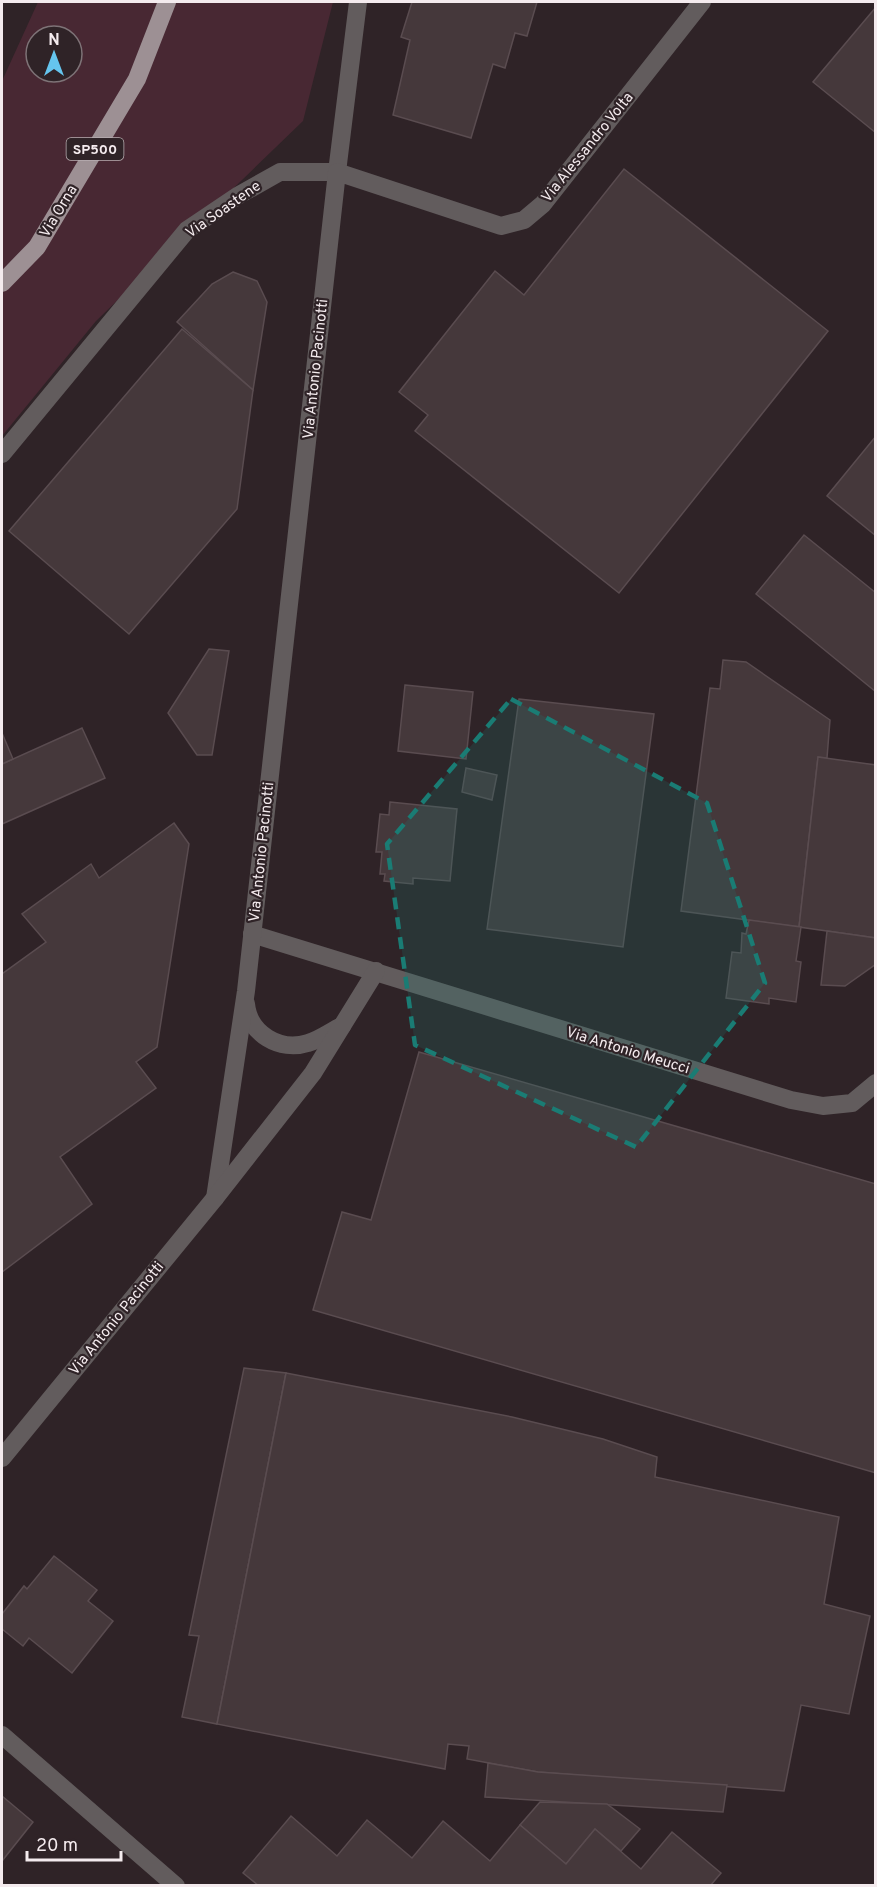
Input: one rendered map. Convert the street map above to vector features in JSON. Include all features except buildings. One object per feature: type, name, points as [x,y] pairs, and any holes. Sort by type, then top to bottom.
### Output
[{"type":"main road","name":"Via Orna","points":[[2,283],[37,247],[137,79],[167,2]]},
{"type":"street","points":[[337,171],[358,2]]},
{"type":"street","name":"Via Alessandro Volta","points":[[337,171],[501,226],[524,220],[543,204],[702,2]]},
{"type":"street","name":"Via Soastene","points":[[2,454],[187,230],[280,171],[337,171]]},
{"type":"street","name":"Via Antonio Pacinotti","points":[[2,1458],[215,1197],[246,990],[337,171]]},
{"type":"street","name":"Via Antonio Meucci","points":[[252,934],[791,1100],[823,1106],[852,1103],[876,1083]]},
{"type":"street","points":[[215,1197],[313,1073],[376,971]]},
{"type":"street","points":[[246,990],[246,1007],[252,1023],[262,1035],[277,1044],[293,1046],[309,1043],[343,1025]]},
{"type":"street","points":[[2,1735],[176,1886]]},
{"type":"highlighted area","points":[[511,699],[707,803],[765,983],[636,1147],[415,1045],[387,844]]},
{"type":"shaded area","points":[[38,2],[333,2],[303,121],[96,321],[2,436],[2,81],[24,33],[24,84],[84,84],[84,24],[28,24]]}]
